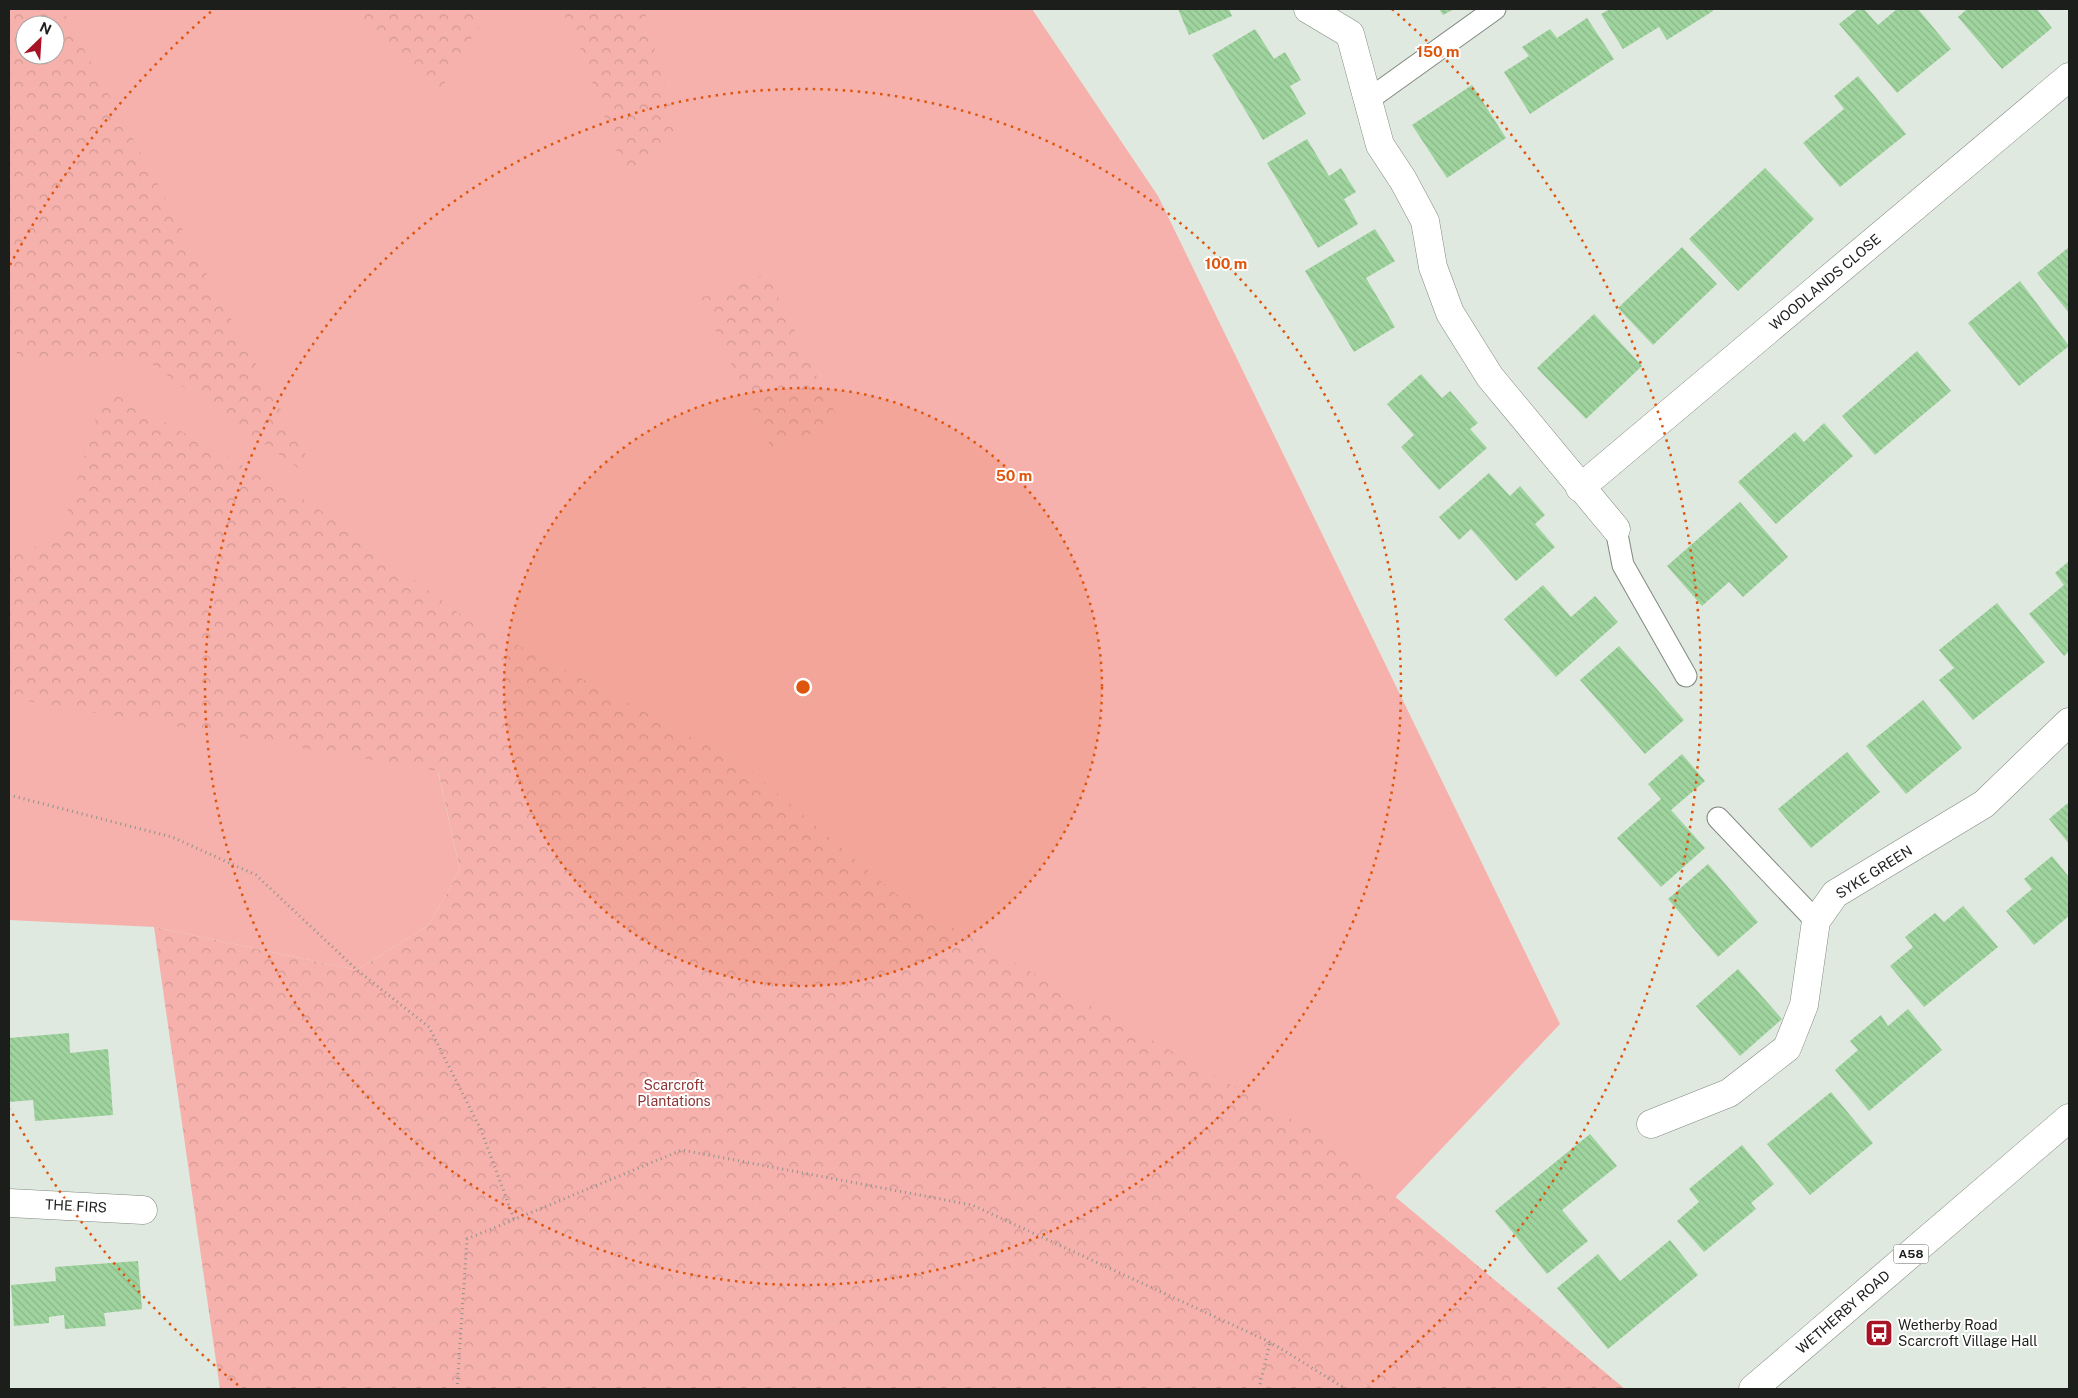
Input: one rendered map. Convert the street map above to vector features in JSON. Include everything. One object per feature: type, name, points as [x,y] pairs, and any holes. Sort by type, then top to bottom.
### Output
[{"type":"street","points":[[1308,9],[1350,34],[1380,146],[1403,180],[1424,221],[1433,267],[1450,313],[1490,377],[1580,488],[1616,529]]},
{"type":"street","name":"WOODLANDS CLOSE","points":[[1580,488],[2069,77]]},
{"type":"street","name":"SYKE GREEN","points":[[1651,1124],[1729,1093],[1787,1048],[1804,1005],[1816,921],[1835,894],[1984,804],[2069,722]]},
{"type":"street","name":"WETHERBY ROAD","points":[[1753,1389],[2069,1118]]},
{"type":"street","name":"THE FIRS","points":[[9,1203],[144,1210]]},
{"type":"lane","points":[[1368,100],[1495,9]]},
{"type":"lane","points":[[1616,529],[1623,565],[1686,676]]},
{"type":"lane","points":[[1718,818],[1816,921]]},
{"type":"path","points":[[9,795],[172,837],[256,875],[357,970],[429,1026],[481,1130],[514,1219]]},
{"type":"path","points":[[457,1389],[467,1239],[682,1150],[972,1205],[1270,1342],[1346,1389]]},
{"type":"path","points":[[1259,1389],[1270,1342]]},
{"type":"green space","points":[[9,9],[1032,9],[1158,196],[1560,1024],[1331,1265],[438,772],[460,870],[429,925],[357,970],[154,927],[9,920]]},
{"type":"green space","points":[[9,9],[62,9],[322,485],[150,363],[22,363],[9,338]]},
{"type":"green space","points":[[353,9],[489,9],[441,89]]},
{"type":"green space","points":[[561,9],[644,9],[678,135],[626,178],[577,38]]},
{"type":"green space","points":[[767,274],[839,421],[773,451],[700,298]]},
{"type":"green space","name":"Scarcroft Plantations","points":[[105,389],[312,504],[463,616],[744,765],[902,899],[1325,1138],[1625,1389],[220,1389],[154,927],[357,970],[429,925],[460,870],[438,771],[9,698],[9,555],[59,539]]},
{"type":"building","points":[[1178,9],[1229,9],[1232,16],[1189,35]]},
{"type":"building","points":[[1439,9],[1454,9],[1443,15]]},
{"type":"building","points":[[1610,9],[1712,9],[1713,11],[1667,40],[1659,27],[1623,49],[1601,14]]},
{"type":"building","points":[[1858,9],[1864,9],[1878,25],[1897,9],[1918,9],[1951,49],[1897,93],[1839,24]]},
{"type":"building","points":[[1967,9],[2037,9],[2052,28],[2002,69],[1958,17]]},
{"type":"building","points":[[1587,18],[1614,59],[1530,114],[1504,72],[1529,56],[1522,47],[1550,29],[1557,38]]},
{"type":"building","points":[[1255,29],[1274,59],[1285,52],[1301,80],[1290,86],[1306,114],[1263,140],[1212,55]]},
{"type":"building","points":[[1858,76],[1906,134],[1840,187],[1803,143],[1844,109],[1834,96]]},
{"type":"building","points":[[1472,85],[1506,138],[1447,178],[1412,125]]},
{"type":"building","points":[[1307,139],[1329,176],[1341,168],[1356,192],[1344,199],[1358,224],[1318,248],[1267,163]]},
{"type":"building","points":[[1765,168],[1814,219],[1738,291],[1689,239]]},
{"type":"building","points":[[1375,229],[1395,261],[1366,278],[1395,327],[1354,352],[1305,271]]},
{"type":"building","points":[[1682,247],[1717,284],[1653,345],[1618,308]]},
{"type":"building","points":[[2069,247],[2069,313],[2037,273]]},
{"type":"building","points":[[2020,281],[2069,346],[2019,386],[1968,323]]},
{"type":"building","points":[[1594,314],[1642,366],[1586,419],[1537,368]]},
{"type":"building","points":[[1917,351],[1951,391],[1875,455],[1842,416]]},
{"type":"building","points":[[1421,374],[1442,398],[1450,391],[1478,423],[1470,429],[1487,448],[1439,490],[1401,447],[1414,435],[1387,404]]},
{"type":"building","points":[[1824,423],[1853,456],[1776,524],[1738,482],[1795,432],[1804,442]]},
{"type":"building","points":[[1489,473],[1510,496],[1520,486],[1545,515],[1535,524],[1555,547],[1516,581],[1471,529],[1459,540],[1439,517]]},
{"type":"building","points":[[1740,502],[1788,557],[1743,597],[1729,582],[1702,606],[1667,566]]},
{"type":"building","points":[[2069,561],[2069,651],[2064,656],[2029,614],[2064,585],[2055,573]]},
{"type":"building","points":[[1543,585],[1571,617],[1595,596],[1618,622],[1556,677],[1504,619]]},
{"type":"building","points":[[1997,603],[2045,662],[1973,720],[1939,680],[1954,668],[1939,650]]},
{"type":"building","points":[[1619,646],[1684,720],[1645,754],[1580,680]]},
{"type":"building","points":[[1923,700],[1962,748],[1906,794],[1866,746]]},
{"type":"building","points":[[1847,752],[1880,792],[1811,848],[1778,809]]},
{"type":"building","points":[[1682,754],[1705,781],[1671,810],[1705,848],[1661,887],[1617,838],[1661,799],[1648,784]]},
{"type":"building","points":[[2069,802],[2069,844],[2049,819]]},
{"type":"building","points":[[2052,856],[2069,877],[2069,916],[2034,945],[2006,911],[2032,889],[2024,879]]},
{"type":"building","points":[[1708,864],[1758,922],[1718,957],[1668,899]]},
{"type":"building","points":[[1963,906],[1998,947],[1924,1007],[1890,966],[1913,947],[1905,937],[1935,913],[1944,922]]},
{"type":"building","points":[[1738,969],[1782,1019],[1740,1056],[1696,1006]]},
{"type":"building","points":[[1908,1009],[1942,1050],[1869,1111],[1835,1070],[1858,1050],[1850,1041],[1881,1015],[1888,1026]]},
{"type":"building","points":[[69,1033],[70,1053],[108,1049],[113,1115],[35,1121],[33,1100],[9,1102],[9,1038]]},
{"type":"building","points":[[1831,1092],[1873,1143],[1810,1195],[1767,1144]]},
{"type":"building","points":[[1590,1134],[1617,1166],[1562,1210],[1588,1241],[1547,1274],[1495,1211]]},
{"type":"building","points":[[1742,1145],[1774,1184],[1751,1203],[1756,1209],[1704,1252],[1677,1221],[1699,1202],[1689,1189]]},
{"type":"building","points":[[1670,1240],[1698,1275],[1608,1349],[1557,1288],[1598,1254],[1620,1281]]},
{"type":"building","points":[[138,1261],[142,1309],[104,1313],[106,1326],[65,1329],[64,1315],[49,1317],[49,1323],[14,1326],[11,1285],[56,1281],[55,1267]]},
{"type":"place","name":"Wetherby Road Scarcroft Village Hall","points":[[1879,1333]]}]
